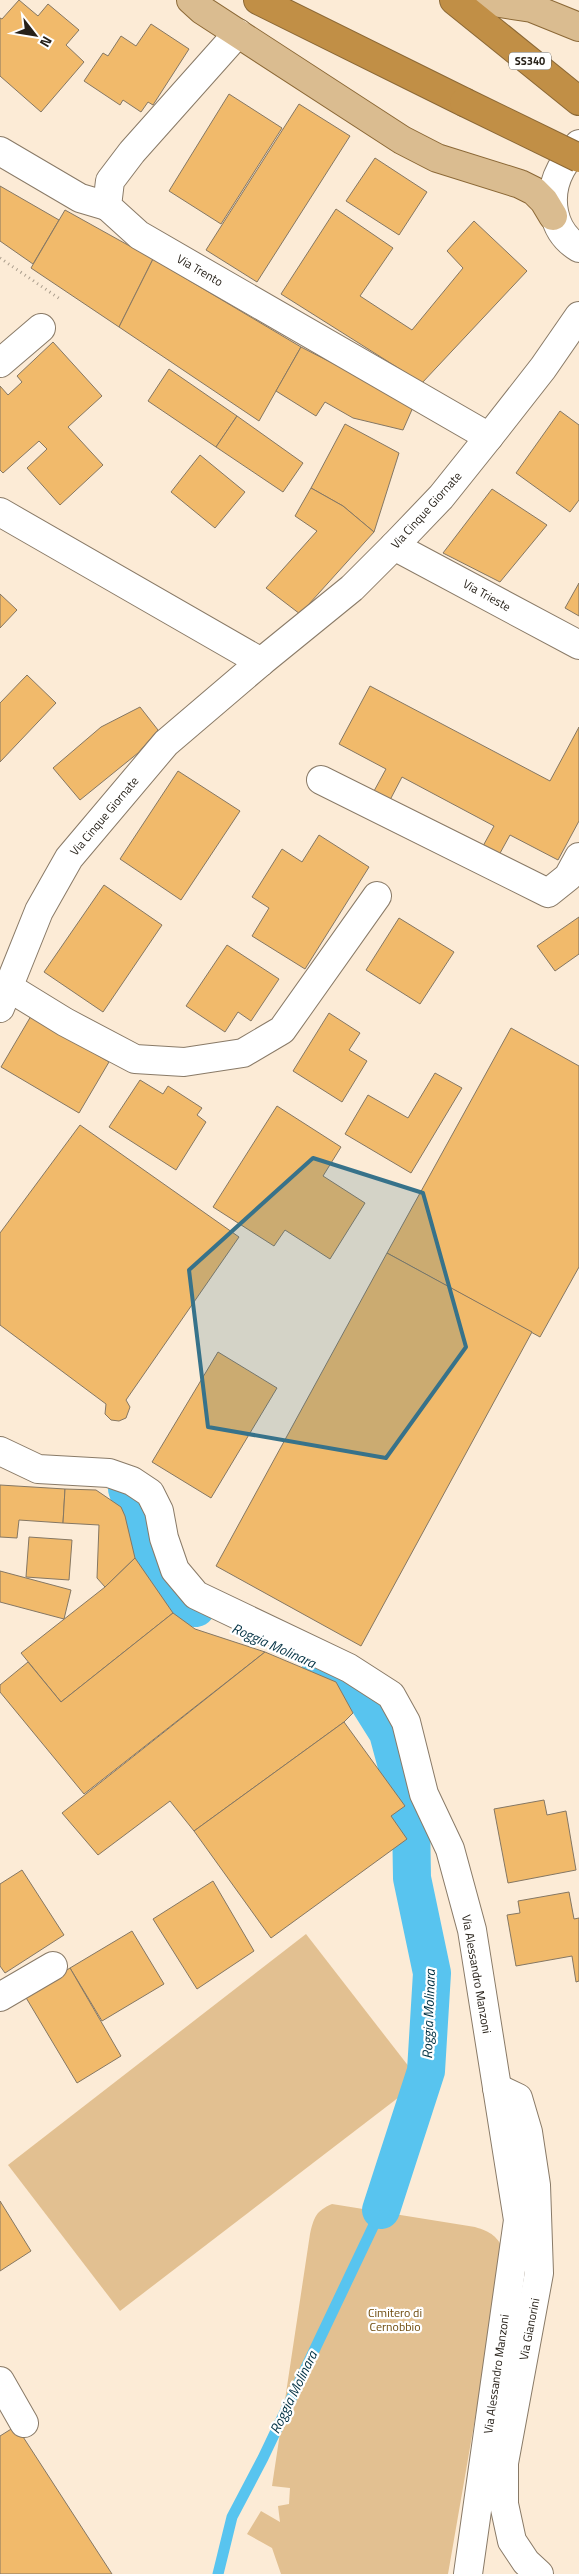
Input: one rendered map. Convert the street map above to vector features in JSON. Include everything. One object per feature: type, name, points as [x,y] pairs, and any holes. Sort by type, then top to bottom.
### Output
[{"type":"highway","points":[[258,0],[579,158]]},
{"type":"highway","name":"SS340","points":[[454,0],[476,7],[579,101]]},
{"type":"main road","points":[[191,0],[238,33],[402,140],[437,158],[520,184],[534,191],[544,201],[553,216]]},
{"type":"main road","points":[[476,7],[532,8],[579,28]]},
{"type":"street","points":[[0,151],[80,198],[107,206],[110,181],[132,152],[238,33]]},
{"type":"street","points":[[578,249],[564,237],[553,216],[554,193],[560,170],[579,144]]},
{"type":"street","name":"Via Trento","points":[[107,206],[139,235],[489,437]]},
{"type":"street","name":"Via Cinque Giornate","points":[[4,998],[39,911],[68,858],[166,743],[352,588],[394,546],[440,497],[489,437],[543,368],[576,317]]},
{"type":"street","points":[[0,363],[41,328]]},
{"type":"street","points":[[0,512],[261,662]]},
{"type":"street","name":"Via Trieste","points":[[394,546],[579,645]]},
{"type":"street","points":[[321,780],[548,894],[568,877],[579,857]]},
{"type":"street","points":[[4,998],[64,1022],[136,1060],[184,1062],[243,1053],[282,1030],[377,896]]},
{"type":"street","name":"Via Alessandro Manzoni","points":[[0,1451],[38,1469],[110,1473],[132,1481],[150,1492],[159,1512],[164,1538],[175,1570],[196,1595],[349,1668],[391,1695],[406,1722],[424,1794],[450,1850],[472,1930],[518,2220],[468,2574]]},
{"type":"street","points":[[0,1997],[53,1966]]},
{"type":"street","name":"Via Gianorini","points":[[497,2088],[518,2098],[528,2132],[536,2185],[539,2273],[504,2463],[504,2504],[512,2541],[526,2562],[539,2574]]},
{"type":"street","points":[[0,2381],[24,2423]]},
{"type":"path","points":[[0,258],[61,300],[41,328]]},
{"type":"highlighted area","points":[[313,1158],[423,1193],[466,1347],[386,1458],[208,1427],[189,1270]]},
{"type":"green space","points":[[306,1934],[420,2081],[120,2311],[8,2165]]},
{"type":"green space","name":"Cimitero di Cernobbio","points":[[332,2204],[475,2227],[493,2235],[504,2252],[448,2574],[281,2574],[272,2548],[247,2534],[261,2511],[280,2522],[278,2506],[289,2504],[290,2488],[272,2486],[310,2234],[316,2215],[322,2209]]},
{"type":"building","points":[[19,0],[38,16],[48,4],[79,30],[66,45],[84,62],[41,112],[0,76],[0,18],[2,19]]},
{"type":"building","points":[[151,24],[189,49],[153,105],[148,102],[141,112],[123,100],[120,105],[84,81],[103,53],[108,56],[121,36],[136,46]]},
{"type":"building","points":[[229,94],[282,128],[221,224],[169,191]]},
{"type":"building","points":[[299,104],[350,136],[257,282],[206,250]]},
{"type":"building","points":[[375,158],[427,192],[399,235],[346,201]]},
{"type":"building","points":[[0,186],[59,220],[33,264],[0,241]]},
{"type":"building","points":[[336,209],[393,248],[360,296],[412,330],[463,268],[447,251],[474,221],[527,271],[422,383],[281,294]]},
{"type":"building","points":[[65,210],[153,259],[119,327],[31,268]]},
{"type":"building","points":[[153,259],[301,347],[259,421],[119,327]]},
{"type":"building","points":[[53,342],[102,396],[68,427],[103,465],[60,505],[27,468],[47,449],[39,441],[3,473],[0,470],[0,386],[8,395],[22,382],[17,376]]},
{"type":"building","points":[[301,347],[414,405],[403,430],[353,418],[325,402],[316,416],[276,391]]},
{"type":"building","points":[[169,369],[237,416],[216,447],[148,401]]},
{"type":"building","points":[[560,411],[579,425],[579,500],[570,512],[516,473]]},
{"type":"building","points":[[237,416],[303,463],[283,492],[216,447]]},
{"type":"building","points":[[345,424],[399,453],[374,532],[343,506],[311,488]]},
{"type":"building","points":[[200,455],[245,492],[215,528],[171,492]]},
{"type":"building","points":[[311,488],[343,506],[374,532],[300,614],[266,588],[317,531],[295,516]]},
{"type":"building","points":[[492,489],[547,525],[500,582],[443,553]]},
{"type":"building","points":[[579,583],[579,616],[565,608]]},
{"type":"building","points":[[0,594],[17,610],[0,628]]},
{"type":"building","points":[[27,675],[56,703],[0,762],[0,703]]},
{"type":"building","points":[[370,686],[550,781],[579,727],[579,821],[558,860],[510,835],[499,855],[483,846],[494,826],[402,777],[390,800],[374,791],[386,769],[339,744]]},
{"type":"building","points":[[140,707],[158,730],[138,753],[80,800],[53,768],[101,727]]},
{"type":"building","points":[[178,771],[240,811],[181,900],[120,859]]},
{"type":"building","points":[[319,835],[369,867],[305,969],[252,936],[269,908],[252,897],[282,849],[302,862]]},
{"type":"building","points":[[104,885],[162,925],[103,1012],[44,972]]},
{"type":"building","points":[[579,917],[579,954],[555,971],[537,946]]},
{"type":"building","points":[[399,918],[454,952],[420,1004],[366,970]]},
{"type":"building","points":[[227,945],[279,979],[251,1021],[238,1012],[225,1032],[186,1006]]},
{"type":"building","points":[[329,1013],[360,1033],[349,1050],[367,1061],[342,1102],[293,1071]]},
{"type":"building","points":[[31,1016],[109,1062],[79,1113],[1,1067]]},
{"type":"building","points":[[511,1028],[579,1066],[579,1267],[540,1337],[387,1253]]},
{"type":"building","points":[[435,1073],[462,1088],[411,1173],[345,1134],[368,1095],[408,1118]]},
{"type":"building","points":[[140,1080],[163,1094],[168,1086],[202,1108],[197,1115],[206,1122],[176,1170],[109,1127]]},
{"type":"building","points":[[277,1106],[341,1147],[323,1176],[365,1203],[330,1259],[285,1230],[274,1246],[213,1207]]},
{"type":"building","points":[[80,1125],[239,1237],[126,1400],[130,1407],[126,1418],[119,1421],[111,1420],[105,1414],[106,1404],[0,1325],[0,1233]]},
{"type":"building","points":[[387,1253],[532,1332],[361,1646],[216,1566]]},
{"type":"building","points":[[218,1352],[277,1388],[211,1498],[152,1462]]},
{"type":"building","points":[[0,1485],[65,1489],[63,1523],[19,1520],[17,1538],[0,1537]]},
{"type":"building","points":[[65,1489],[96,1490],[121,1507],[125,1516],[135,1558],[105,1587],[97,1578],[99,1525],[63,1523]]},
{"type":"building","points":[[29,1537],[72,1540],[69,1580],[26,1577]]},
{"type":"building","points":[[135,1558],[173,1613],[61,1702],[21,1653],[105,1587]]},
{"type":"building","points":[[0,1571],[71,1590],[64,1619],[0,1602]]},
{"type":"building","points":[[173,1613],[195,1629],[265,1652],[84,1794],[0,1692],[0,1685],[28,1662],[61,1702]]},
{"type":"building","points":[[265,1652],[336,1682],[353,1713],[344,1722],[194,1831],[170,1801],[98,1855],[62,1813]]},
{"type":"building","points":[[344,1722],[405,1806],[391,1816],[407,1839],[271,1938],[194,1831]]},
{"type":"building","points":[[544,1800],[547,1815],[566,1811],[576,1870],[508,1883],[494,1809]]},
{"type":"building","points":[[22,1870],[64,1935],[5,1973],[0,1966],[0,1884]]},
{"type":"building","points":[[213,1881],[254,1951],[197,1989],[153,1919]]},
{"type":"building","points":[[569,1892],[574,1919],[579,1918],[579,1981],[576,1982],[572,1956],[516,1966],[507,1915],[520,1913],[518,1901]]},
{"type":"building","points":[[132,1931],[164,1984],[102,2021],[70,1968]]},
{"type":"building","points":[[70,1968],[121,2056],[77,2083],[25,1996]]},
{"type":"building","points":[[0,2201],[31,2251],[0,2271]]},
{"type":"building","points":[[16,2426],[112,2574],[0,2574],[0,2436]]},
{"type":"waterway","name":"Roggia Molinara","points":[[127,1489],[145,1539],[160,1569],[169,1583],[196,1608]]},
{"type":"waterway","name":"Roggia Molinara","points":[[321,1665],[361,1690],[388,1733],[411,1818],[412,1878],[432,1973],[426,2071],[381,2210]]},
{"type":"waterway","name":"Roggia Molinara","points":[[218,2574],[232,2517],[263,2458],[381,2210]]}]
